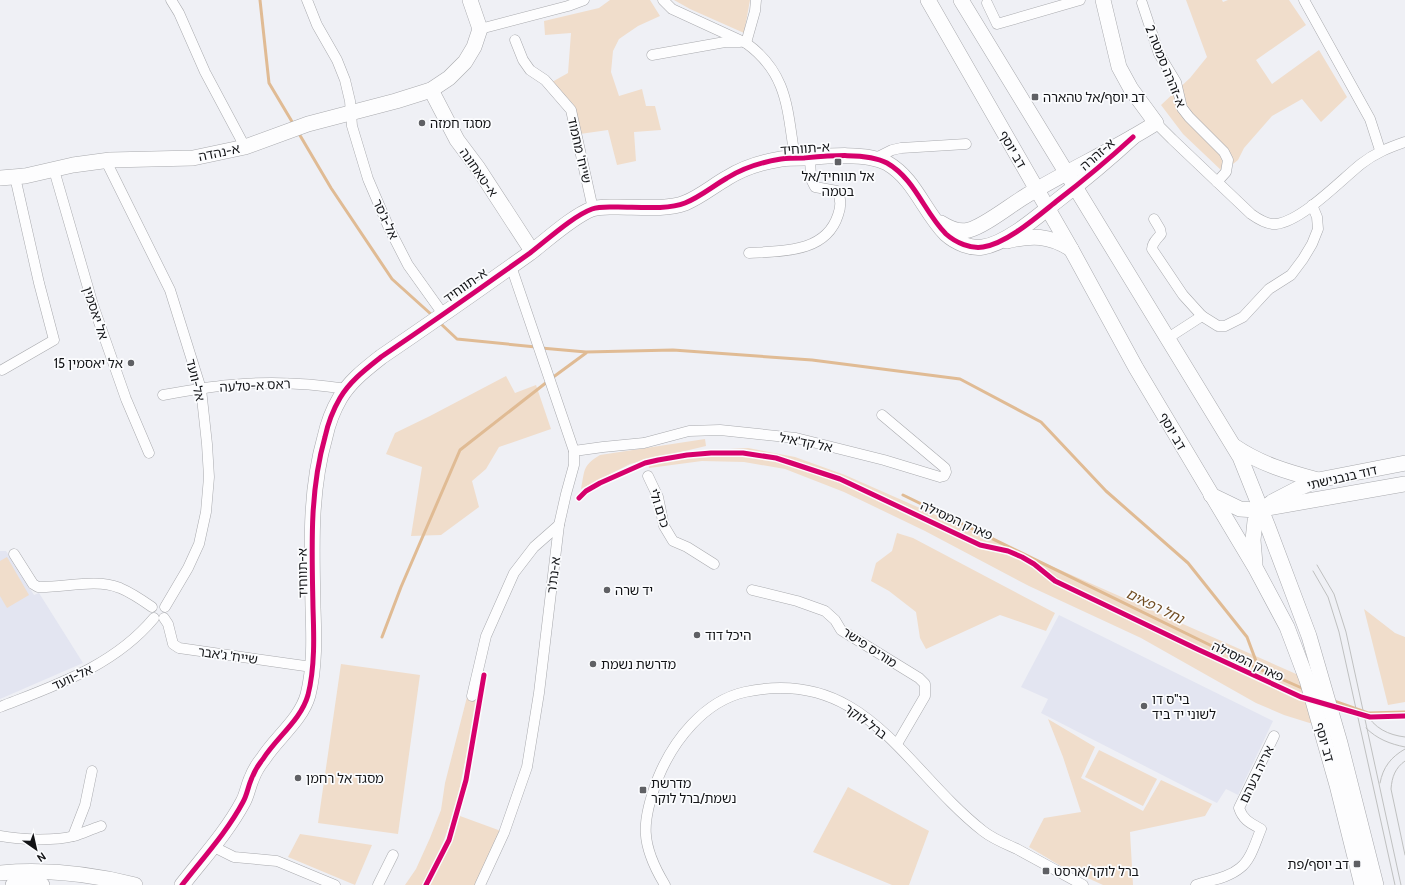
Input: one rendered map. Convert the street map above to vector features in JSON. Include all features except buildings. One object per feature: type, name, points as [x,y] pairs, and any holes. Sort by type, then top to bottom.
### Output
[{"type":"main road","points":[[470,0],[480,29]]},
{"type":"main road","name":"דב יוסף","points":[[928,0],[1071,249],[1136,368],[1256,569],[1314,679]]},
{"type":"main road","name":"דב יוסף","points":[[961,0],[1234,446],[1246,470],[1309,636],[1314,679],[1376,885]]},
{"type":"main road","points":[[1103,0],[1119,67],[1131,89],[1156,122],[1133,137]]},
{"type":"main road","name":"א-נהדה","points":[[0,178],[25,176],[73,165],[106,161],[193,158],[245,147],[308,124],[431,90],[449,78],[465,62],[474,46],[480,29]]},
{"type":"main road","name":"א-טאחונה","points":[[431,90],[457,140],[478,168],[532,251]]},
{"type":"main road","name":"א-זהרה","points":[[1036,190],[1133,137]]},
{"type":"main road","name":"א-זהרה","points":[[1075,186],[1133,137]]},
{"type":"main road","name":"א-תווחיד","points":[[182,885],[230,824],[244,801],[251,780],[264,757],[299,714],[308,695],[314,640],[312,540],[316,474],[320,452],[333,412],[341,397],[365,369],[579,216],[593,209],[607,207],[673,206],[685,203],[730,176],[750,167],[781,159],[860,156],[876,158],[887,163],[898,171],[909,182],[946,234],[956,241],[975,247],[989,246],[1000,242],[1047,209],[1075,186]]},
{"type":"main road","name":"א-תווחיד","points":[[935,219],[947,227],[959,231],[969,230],[987,221],[1036,190]]},
{"type":"main road","points":[[987,221],[982,233],[989,246],[1014,239],[1037,236],[1055,240],[1071,249]]},
{"type":"main road","points":[[1234,446],[1266,464],[1318,480]]},
{"type":"main road","name":"דוד בנבנישתי","points":[[1262,510],[1284,495],[1318,480],[1405,463]]},
{"type":"main road","name":"דוד בנבנישתי","points":[[1210,494],[1240,509],[1262,510],[1405,484]]},
{"type":"main road","points":[[1256,569],[1253,532],[1257,516],[1262,510]]},
{"type":"main road","name":"דב יוסף","points":[[1331,737],[1340,798],[1362,885]]},
{"type":"main road","points":[[0,873],[30,872],[70,874],[110,879],[135,885]]},
{"type":"main road","points":[[13,885],[42,885]]},
{"type":"street","points":[[170,0],[179,13],[206,72],[245,147]]},
{"type":"street","name":"אל-ג'סר","points":[[307,0],[318,25],[337,60],[345,80],[349,96],[352,126],[368,179],[389,228],[408,265],[443,314]]},
{"type":"street","points":[[480,29],[568,6],[584,0]]},
{"type":"street","points":[[663,0],[672,9],[746,42],[765,60],[774,71],[781,85],[795,158]]},
{"type":"street","points":[[746,42],[755,11],[756,0]]},
{"type":"street","points":[[987,3],[997,24],[1080,0]]},
{"type":"street","points":[[1304,0],[1370,119],[1380,150]]},
{"type":"street","name":"א-זהרה סמטה 2","points":[[1142,3],[1160,54],[1176,82],[1182,108],[1224,152],[1228,160],[1226,172],[1217,182]]},
{"type":"street","name":"שייח' מחמוד","points":[[515,40],[523,60],[530,70],[545,80],[571,110],[593,209]]},
{"type":"street","points":[[652,55],[725,42],[746,42]]},
{"type":"street","points":[[1156,122],[1251,214],[1266,223],[1276,224],[1286,222],[1312,205],[1362,163],[1380,150],[1405,142]]},
{"type":"street","points":[[876,158],[892,150],[901,148],[966,144]]},
{"type":"street","points":[[749,253],[785,251],[805,247],[817,242],[830,231],[836,223],[840,211],[840,196],[837,191],[815,187],[811,179],[810,157]]},
{"type":"street","name":"אל-וועד","points":[[106,161],[170,290],[202,389],[208,444],[209,477],[203,529],[199,544],[188,568],[165,607]]},
{"type":"street","name":"אל יאסמין","points":[[54,170],[93,305],[126,399],[149,453]]},
{"type":"street","points":[[2,370],[54,340],[39,283],[15,177]]},
{"type":"street","points":[[1154,219],[1160,229],[1161,234],[1154,242],[1152,249],[1183,295],[1202,316],[1218,326],[1224,326],[1243,316],[1269,289],[1291,275],[1312,244],[1318,229],[1317,218],[1312,205]]},
{"type":"street","name":"א-נת'ר","points":[[480,885],[504,833],[527,767],[539,693],[559,525],[574,465],[574,451],[511,266]]},
{"type":"street","points":[[1168,338],[1202,316]]},
{"type":"street","name":"ראס א-טלעה","points":[[163,395],[231,385],[303,383],[347,389]]},
{"type":"street","name":"אל קד'איל","points":[[574,451],[644,443],[689,431],[720,430],[796,438],[884,460],[940,477],[944,476],[946,472],[945,468],[882,415]]},
{"type":"street","name":"כרם ולי","points":[[648,476],[658,496],[664,526],[673,541],[687,547],[714,564]]},
{"type":"street","points":[[472,696],[486,636],[514,573],[534,547],[559,525]]},
{"type":"street","points":[[14,554],[33,584],[38,587],[99,583],[119,587],[132,593],[152,607]]},
{"type":"street","name":"מוריס פישר","points":[[752,590],[797,601],[825,611],[835,620],[841,630],[919,678],[925,684],[925,696],[897,744]]},
{"type":"street","points":[[159,603],[165,607],[167,613],[159,618],[151,614],[152,607],[159,603]]},
{"type":"street","name":"אל-וועד","points":[[0,707],[62,683],[104,661],[131,643],[159,618]]},
{"type":"street","name":"שייח' ג'אבר","points":[[159,618],[168,624],[173,644],[179,648],[312,667]]},
{"type":"street","name":"ברל לוקר","points":[[665,885],[651,860],[645,837],[645,819],[649,803],[668,757],[687,730],[719,702],[740,693],[773,688],[819,692],[856,710],[897,744],[965,815],[984,832],[1083,885]]},
{"type":"street","name":"אריה בעהם","points":[[1196,885],[1225,877],[1241,868],[1249,857],[1261,829],[1246,821],[1239,808],[1274,736]]},
{"type":"street","points":[[73,836],[85,805],[92,771]]},
{"type":"street","points":[[0,836],[48,839],[73,836],[101,826]]},
{"type":"street","points":[[212,846],[234,857],[262,861],[277,861],[335,885]]},
{"type":"street","points":[[378,885],[392,855]]},
{"type":"shaded area","points":[[610,0],[650,0],[660,16],[638,26],[619,39],[613,51],[611,72],[619,96],[642,89],[646,106],[655,106],[661,130],[634,132],[636,161],[617,165],[608,130],[580,134],[573,104],[552,82],[568,73],[571,33],[545,35],[544,21],[599,8]]},
{"type":"shaded area","points":[[674,0],[750,0],[744,33],[690,9]]},
{"type":"shaded area","points":[[1186,0],[1222,0],[1223,2],[1228,0],[1289,0],[1306,25],[1256,60],[1272,84],[1319,50],[1347,97],[1321,122],[1302,99],[1272,116],[1244,148],[1238,160],[1223,172],[1183,134],[1161,105],[1190,78],[1207,57]]},
{"type":"shaded area","points":[[506,376],[515,393],[536,385],[551,429],[499,447],[486,469],[472,481],[479,507],[441,535],[411,536],[422,467],[386,454],[395,433]]},
{"type":"shaded area","points":[[705,439],[706,446],[630,464],[581,489],[585,469],[590,462],[600,455]]},
{"type":"shaded area","points":[[748,448],[795,457],[845,475],[1303,677],[1316,725],[1284,715],[1256,703],[1141,638],[1029,586],[925,531],[844,492],[785,469],[744,462],[702,461],[649,468],[648,460],[693,451]]},
{"type":"shaded area","points":[[897,533],[913,538],[1055,613],[1046,631],[1000,615],[926,649],[920,638],[916,612],[889,591],[871,581],[876,563],[892,551]]},
{"type":"shaded area","points":[[0,551],[6,551],[34,595],[39,593],[83,663],[0,699]]},
{"type":"shaded area","points":[[7,557],[29,595],[7,608],[0,596],[0,561]]},
{"type":"shaded area","points":[[1364,609],[1395,633],[1405,637],[1405,702],[1388,705]]},
{"type":"shaded area","name":"בי\"ס דו לשוני יד ביד","points":[[1059,615],[1273,721],[1238,795],[1226,789],[1217,803],[1041,713],[1048,699],[1021,687]]},
{"type":"shaded area","points":[[341,664],[420,675],[398,834],[318,823]]},
{"type":"shaded area","points":[[467,697],[478,699],[456,806],[432,868],[422,885],[405,885],[416,869],[441,810],[445,783]]},
{"type":"shaded area","points":[[1048,719],[1095,747],[1081,778],[1143,811],[1161,780],[1212,804],[1205,816],[1130,832],[1133,885],[1103,885],[1059,865],[1029,847],[1044,818],[1081,812],[1063,757]]},
{"type":"shaded area","points":[[1099,750],[1157,779],[1143,806],[1085,777]]},
{"type":"shaded area","points":[[848,787],[929,831],[909,885],[892,885],[813,852]]},
{"type":"shaded area","points":[[460,816],[501,831],[476,885],[427,885],[442,858]]},
{"type":"shaded area","points":[[300,834],[372,845],[355,885],[288,857]]},
{"type":"waterway","points":[[260,0],[269,83],[294,125]]},
{"type":"waterway","points":[[298,132],[331,188],[392,279],[433,316]]},
{"type":"waterway","points":[[440,323],[457,339],[536,347]]},
{"type":"waterway","points":[[541,348],[586,352],[673,350],[812,360],[960,379],[1041,422],[1106,491],[1188,563],[1247,637],[1259,669]]},
{"type":"waterway","points":[[552,378],[586,353]]},
{"type":"waterway","points":[[382,637],[401,587],[460,450],[547,382]]},
{"type":"waterway","name":"נחל רפאים","points":[[903,495],[1259,669],[1304,689]]},
{"type":"waterway","name":"נחל רפאים","points":[[1334,701],[1368,713],[1405,712]]},
{"type":"tram line","points":[[1317,565],[1334,594],[1346,632],[1401,885]]},
{"type":"tram line","points":[[1313,571],[1328,597],[1339,632],[1395,885]]},
{"type":"tram line","points":[[1366,713],[1377,727],[1393,735],[1405,737]]},
{"type":"tram line","points":[[1366,728],[1384,740],[1405,747]]},
{"type":"tram line","points":[[1380,783],[1381,777],[1388,763],[1405,749]]},
{"type":"tram line","points":[[1405,761],[1395,773],[1391,789],[1405,855]]},
{"type":"cycle path","points":[[182,885],[230,824],[244,799],[252,777],[258,766],[305,704],[308,695],[313,663],[313,522],[316,479],[320,458],[329,422],[340,398],[353,381],[381,357],[530,253],[577,217],[595,208],[643,208],[670,207],[678,205],[696,198],[733,174],[746,168],[774,160],[786,158],[835,156],[869,157],[887,163],[897,170],[912,187],[931,216],[946,234],[964,245],[983,247],[1003,240],[1023,228],[1087,177],[1133,137]]},
{"type":"cycle path","name":"פארק המסילה","points":[[579,498],[586,491],[600,483],[645,463],[658,460],[711,453],[743,453],[776,458],[840,479],[980,545],[1008,551],[1022,557],[1034,564],[1055,581],[1301,697],[1370,717],[1405,716]]},
{"type":"cycle path","points":[[426,885],[449,840],[466,780],[484,675]]},
{"type":"place","name":"דב יוסף/אל טהארה","points":[[1035,97]]},
{"type":"place","name":"מסגד חמזה","points":[[422,123]]},
{"type":"place","name":"אל תווחיד/אל בטמה","points":[[838,162]]},
{"type":"place","name":"אל יאסמין 15","points":[[131,363]]},
{"type":"place","name":"יד שרה","points":[[607,590]]},
{"type":"place","name":"היכל דוד","points":[[697,635]]},
{"type":"place","name":"מדרשת נשמת","points":[[593,664]]},
{"type":"place","name":"בי\"ס דו לשוני יד ביד","points":[[1144,706]]},
{"type":"place","name":"מסגד אל רחמן","points":[[298,778]]},
{"type":"place","name":"מדרשת נשמת/ברל לוקר","points":[[643,790]]},
{"type":"place","name":"דב יוסף/פת","points":[[1357,864]]},
{"type":"place","name":"ברל לוקר/ארסט","points":[[1046,871]]}]
